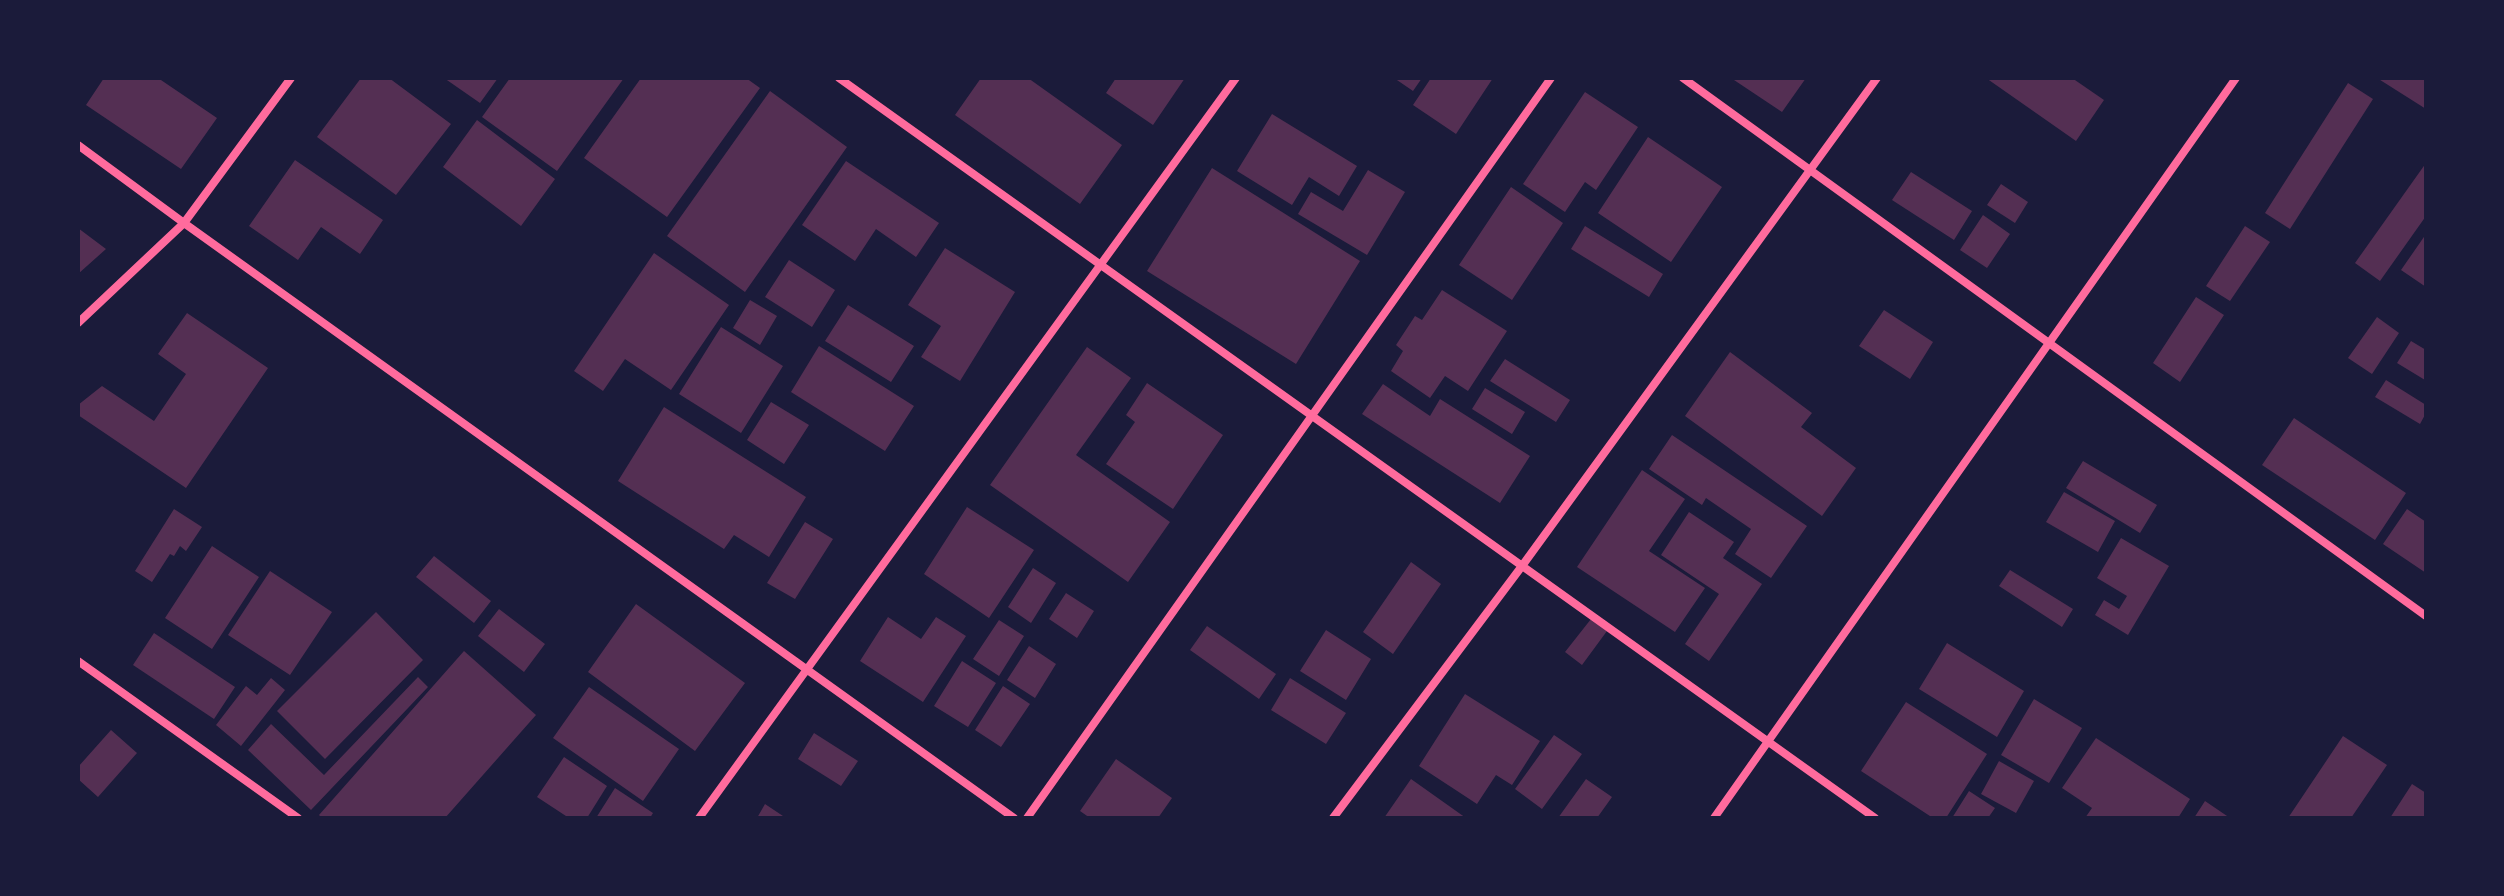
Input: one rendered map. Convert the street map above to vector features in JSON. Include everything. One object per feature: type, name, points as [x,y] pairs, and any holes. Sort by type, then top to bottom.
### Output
[{"type":"street","points":[[78,323],[184,223],[291,78]]},
{"type":"street","points":[[839,78],[1875,818]]},
{"type":"street","points":[[699,818],[1236,78]]},
{"type":"street","points":[[1027,818],[1551,78]]},
{"type":"street","points":[[1683,78],[2426,616]]},
{"type":"street","points":[[1333,818],[1522,566],[1877,78]]},
{"type":"street","points":[[1714,818],[2236,78]]},
{"type":"street","points":[[78,145],[1014,818]]},
{"type":"street","points":[[78,661],[298,818]]},
{"type":"building","points":[[104,78],[158,78],[217,118],[181,169],[86,105]]},
{"type":"building","points":[[361,78],[389,78],[451,124],[396,195],[317,137]]},
{"type":"building","points":[[444,78],[498,78],[480,103]]},
{"type":"building","points":[[510,78],[624,78],[557,171],[482,117]]},
{"type":"building","points":[[641,78],[746,78],[760,88],[667,217],[584,158]]},
{"type":"building","points":[[981,78],[1028,78],[1122,145],[1080,204],[955,115]]},
{"type":"building","points":[[1116,78],[1185,78],[1153,125],[1106,93]]},
{"type":"building","points":[[1394,78],[1422,78],[1413,91]]},
{"type":"building","points":[[1431,78],[1493,78],[1456,134],[1413,105]]},
{"type":"building","points":[[1731,78],[1806,78],[1782,112]]},
{"type":"building","points":[[1986,78],[2072,78],[2104,100],[2076,141]]},
{"type":"building","points":[[2377,78],[2426,78],[2426,109]]},
{"type":"building","points":[[2348,83],[2373,99],[2290,229],[2265,213]]},
{"type":"building","points":[[770,91],[847,147],[745,292],[667,236]]},
{"type":"building","points":[[1585,92],[1638,127],[1596,190],[1585,182],[1565,212],[1523,184]]},
{"type":"building","points":[[1272,114],[1357,166],[1339,196],[1309,177],[1292,205],[1237,171]]},
{"type":"building","points":[[477,120],[555,179],[521,226],[443,167]]},
{"type":"building","points":[[1648,137],[1722,187],[1671,262],[1598,213]]},
{"type":"building","points":[[295,160],[383,220],[360,254],[321,227],[298,260],[249,226]]},
{"type":"building","points":[[846,161],[939,223],[916,257],[876,229],[855,261],[802,225]]},
{"type":"building","points":[[2426,163],[2426,216],[2380,281],[2355,263]]},
{"type":"building","points":[[1212,168],[1360,261],[1296,364],[1147,271]]},
{"type":"building","points":[[1368,170],[1405,192],[1367,255],[1298,214],[1311,192],[1343,211]]},
{"type":"building","points":[[1911,172],[1972,211],[1954,240],[1892,200]]},
{"type":"building","points":[[2001,184],[2028,202],[2015,223],[1987,205]]},
{"type":"building","points":[[1511,187],[1563,223],[1512,300],[1459,265]]},
{"type":"building","points":[[1983,215],[2010,234],[1987,268],[1960,250]]},
{"type":"building","points":[[1585,226],[1663,274],[1649,297],[1571,249]]},
{"type":"building","points":[[2245,226],[2270,242],[2230,301],[2206,286]]},
{"type":"building","points":[[78,228],[106,249],[78,274]]},
{"type":"building","points":[[2426,234],[2426,287],[2401,270]]},
{"type":"building","points":[[945,248],[1015,292],[960,381],[921,357],[941,326],[908,305]]},
{"type":"building","points":[[654,253],[729,305],[671,390],[625,359],[603,391],[574,371]]},
{"type":"building","points":[[789,260],[835,290],[812,327],[765,297]]},
{"type":"building","points":[[1442,290],[1507,331],[1468,391],[1445,376],[1430,398],[1391,371],[1403,351],[1396,345],[1415,316],[1422,320]]},
{"type":"building","points":[[2196,297],[2224,315],[2180,382],[2153,363]]},
{"type":"building","points":[[750,300],[777,316],[760,345],[733,328]]},
{"type":"building","points":[[848,305],[914,346],[891,382],[825,341]]},
{"type":"building","points":[[1884,310],[1933,342],[1910,379],[1859,346]]},
{"type":"building","points":[[187,313],[268,368],[186,488],[78,415],[78,405],[102,386],[154,421],[186,374],[158,354]]},
{"type":"building","points":[[2377,317],[2399,333],[2372,374],[2348,358]]},
{"type":"building","points":[[721,327],[783,366],[741,433],[679,394]]},
{"type":"building","points":[[2411,341],[2426,350],[2425,380],[2397,363]]},
{"type":"building","points":[[819,346],[914,406],[885,451],[791,392]]},
{"type":"building","points":[[1087,347],[1131,378],[1076,455],[1170,522],[1128,582],[990,485]]},
{"type":"building","points":[[1730,352],[1812,413],[1801,427],[1856,468],[1822,516],[1685,416]]},
{"type":"building","points":[[1505,359],[1570,400],[1556,422],[1490,381]]},
{"type":"building","points":[[2386,380],[2426,405],[2426,413],[2420,424],[2375,397]]},
{"type":"building","points":[[1147,383],[1223,435],[1173,509],[1106,464],[1135,422],[1126,415]]},
{"type":"building","points":[[1383,384],[1430,416],[1440,399],[1530,456],[1500,503],[1362,414]]},
{"type":"building","points":[[1485,388],[1525,412],[1512,434],[1472,409]]},
{"type":"building","points":[[771,402],[809,425],[784,464],[747,440]]},
{"type":"building","points":[[664,407],[806,497],[769,557],[734,535],[724,549],[618,481]]},
{"type":"building","points":[[2294,418],[2406,493],[2375,540],[2262,465]]},
{"type":"building","points":[[1672,435],[1807,526],[1771,578],[1735,554],[1751,529],[1706,498],[1702,505],[1649,469]]},
{"type":"building","points":[[2083,461],[2157,505],[2140,533],[2066,488]]},
{"type":"building","points":[[1642,470],[1685,499],[1649,551],[1705,588],[1675,632],[1577,567]]},
{"type":"building","points":[[2064,492],[2115,521],[2098,552],[2046,522]]},
{"type":"building","points":[[967,507],[1034,550],[989,618],[924,574]]},
{"type":"building","points":[[174,509],[202,527],[186,551],[180,546],[174,556],[170,554],[152,582],[135,571]]},
{"type":"building","points":[[2407,509],[2426,522],[2426,573],[2383,544]]},
{"type":"building","points":[[1689,512],[1734,542],[1723,558],[1762,584],[1709,661],[1685,644],[1719,594],[1661,555]]},
{"type":"building","points":[[805,522],[833,539],[795,599],[767,583]]},
{"type":"building","points":[[2121,538],[2169,566],[2128,635],[2095,615],[2104,600],[2119,609],[2127,596],[2097,578]]},
{"type":"building","points":[[212,546],[259,577],[212,649],[165,618]]},
{"type":"building","points":[[434,556],[491,601],[474,623],[416,577]]},
{"type":"building","points":[[1411,562],[1441,584],[1393,654],[1363,632]]},
{"type":"building","points":[[1033,568],[1056,583],[1031,623],[1008,607]]},
{"type":"building","points":[[2010,570],[2073,609],[2062,627],[1999,586]]},
{"type":"building","points":[[270,571],[332,612],[290,675],[228,635]]},
{"type":"building","points":[[1066,593],[1094,611],[1077,638],[1049,619]]},
{"type":"building","points":[[636,604],[745,683],[695,751],[588,672]]},
{"type":"building","points":[[499,609],[545,644],[524,672],[478,636]]},
{"type":"building","points":[[376,612],[423,660],[325,759],[277,711]]},
{"type":"building","points":[[888,617],[921,639],[936,617],[966,636],[923,702],[860,661]]},
{"type":"building","points":[[1591,619],[1607,631],[1582,665],[1565,652]]},
{"type":"building","points":[[999,620],[1024,636],[999,676],[973,659]]},
{"type":"building","points":[[1207,626],[1276,674],[1259,699],[1190,650]]},
{"type":"building","points":[[1326,630],[1371,659],[1346,700],[1300,671]]},
{"type":"building","points":[[154,633],[235,687],[214,719],[133,665]]},
{"type":"building","points":[[1947,643],[2024,691],[1997,737],[1919,689]]},
{"type":"building","points":[[1029,646],[1056,664],[1035,698],[1007,680]]},
{"type":"building","points":[[464,651],[536,715],[445,818],[322,818],[319,815]]},
{"type":"building","points":[[962,661],[996,683],[968,727],[934,706]]},
{"type":"building","points":[[418,677],[428,687],[311,810],[248,750],[271,724],[324,775]]},
{"type":"building","points":[[271,678],[285,690],[241,746],[216,725],[246,686],[257,695]]},
{"type":"building","points":[[1290,678],[1346,713],[1326,744],[1271,710]]},
{"type":"building","points":[[1003,686],[1030,704],[1001,747],[975,730]]},
{"type":"building","points":[[589,687],[679,749],[643,801],[553,738]]},
{"type":"building","points":[[1465,694],[1540,741],[1512,785],[1496,775],[1477,804],[1419,766]]},
{"type":"building","points":[[2034,699],[2082,728],[2049,783],[2001,755]]},
{"type":"building","points":[[1906,702],[1987,754],[1946,818],[1933,818],[1861,771]]},
{"type":"building","points":[[111,730],[137,753],[98,797],[78,779],[78,767]]},
{"type":"building","points":[[814,733],[858,761],[841,786],[798,759]]},
{"type":"building","points":[[1554,735],[1582,754],[1542,809],[1515,789]]},
{"type":"building","points":[[2343,736],[2387,765],[2351,818],[2288,818]]},
{"type":"building","points":[[2096,738],[2190,799],[2178,818],[2085,818],[2092,808],[2062,788]]},
{"type":"building","points":[[564,757],[607,786],[587,818],[569,818],[537,797]]},
{"type":"building","points":[[1116,759],[1172,798],[1158,818],[1090,818],[1080,811]]},
{"type":"building","points":[[1999,761],[2034,781],[2016,813],[1981,794]]},
{"type":"building","points":[[1411,779],[1466,818],[1384,818]]},
{"type":"building","points":[[1586,779],[1612,797],[1597,818],[1558,818]]},
{"type":"building","points":[[2412,784],[2426,793],[2426,818],[2390,818]]},
{"type":"building","points":[[615,788],[653,813],[650,818],[596,818]]},
{"type":"building","points":[[1969,791],[1995,808],[1988,818],[1952,818]]},
{"type":"building","points":[[2205,801],[2230,818],[2194,818]]},
{"type":"building","points":[[765,804],[786,818],[757,818]]}]
